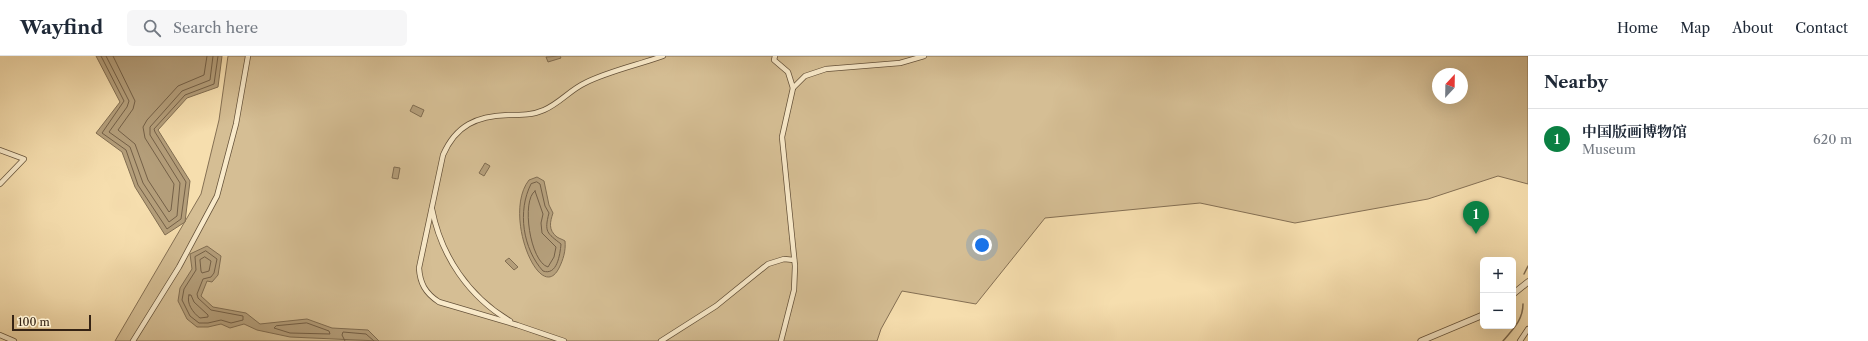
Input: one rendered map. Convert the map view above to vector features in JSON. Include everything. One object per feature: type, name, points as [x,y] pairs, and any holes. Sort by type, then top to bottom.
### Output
[{"type":"street","points":[[133,341],[179,266],[217,196],[236,124],[248,56]]},
{"type":"street","points":[[564,341],[517,325],[439,302],[430,296],[423,288],[419,268],[443,155],[452,138],[466,125],[484,117],[528,114],[544,110],[587,82],[663,56]]},
{"type":"street","points":[[775,56],[774,60],[788,72],[793,88],[782,137],[794,260],[794,290],[782,341]]},
{"type":"street","points":[[793,88],[805,76],[826,69],[900,63],[924,56]]},
{"type":"street","points":[[0,150],[24,159],[0,184]]},
{"type":"street","points":[[432,206],[442,244],[460,276],[483,302],[517,325]]},
{"type":"street","points":[[661,341],[716,306],[768,264],[784,259],[794,260]]},
{"type":"street","points":[[1514,293],[1528,282]]},
{"type":"street","points":[[1422,341],[1480,316]]},
{"type":"street","points":[[1520,341],[1528,329]]},
{"type":"street","points":[[0,335],[14,341]]},
{"type":"shaded area","points":[[228,56],[1528,56],[1528,184],[1498,176],[1428,199],[1295,223],[1200,203],[1045,218],[976,304],[902,291],[881,329],[877,341],[115,341],[201,194],[219,120]]},
{"type":"water","points":[[96,56],[222,56],[218,87],[187,98],[158,130],[190,181],[185,222],[165,235],[135,187],[122,152],[96,133],[120,102]]},
{"type":"water","points":[[560,56],[561,58],[548,62],[546,57]]},
{"type":"water","points":[[413,105],[424,110],[421,117],[410,111]]},
{"type":"water","points":[[485,163],[490,166],[484,176],[479,173]]},
{"type":"water","points":[[394,167],[400,168],[398,179],[392,178]]},
{"type":"water","points":[[537,177],[544,181],[549,205],[553,213],[551,223],[552,232],[557,237],[565,241],[565,252],[562,262],[551,277],[542,275],[534,266],[527,251],[522,233],[520,213],[522,195],[529,180]]},
{"type":"water","points":[[207,246],[221,256],[218,275],[212,282],[207,281],[201,296],[213,307],[246,313],[260,324],[307,319],[332,328],[368,330],[379,341],[290,337],[257,330],[244,324],[230,328],[221,324],[208,327],[197,327],[187,319],[178,301],[180,288],[192,269],[190,254]]},
{"type":"water","points":[[509,258],[518,267],[514,270],[505,261]]},
{"type":"waterway","points":[[1524,274],[1528,266]]},
{"type":"waterway","points":[[1503,341],[1519,320],[1523,310],[1523,304]]},
{"type":"place","name":"中国版画博物馆","points":[[1476,234]]}]
